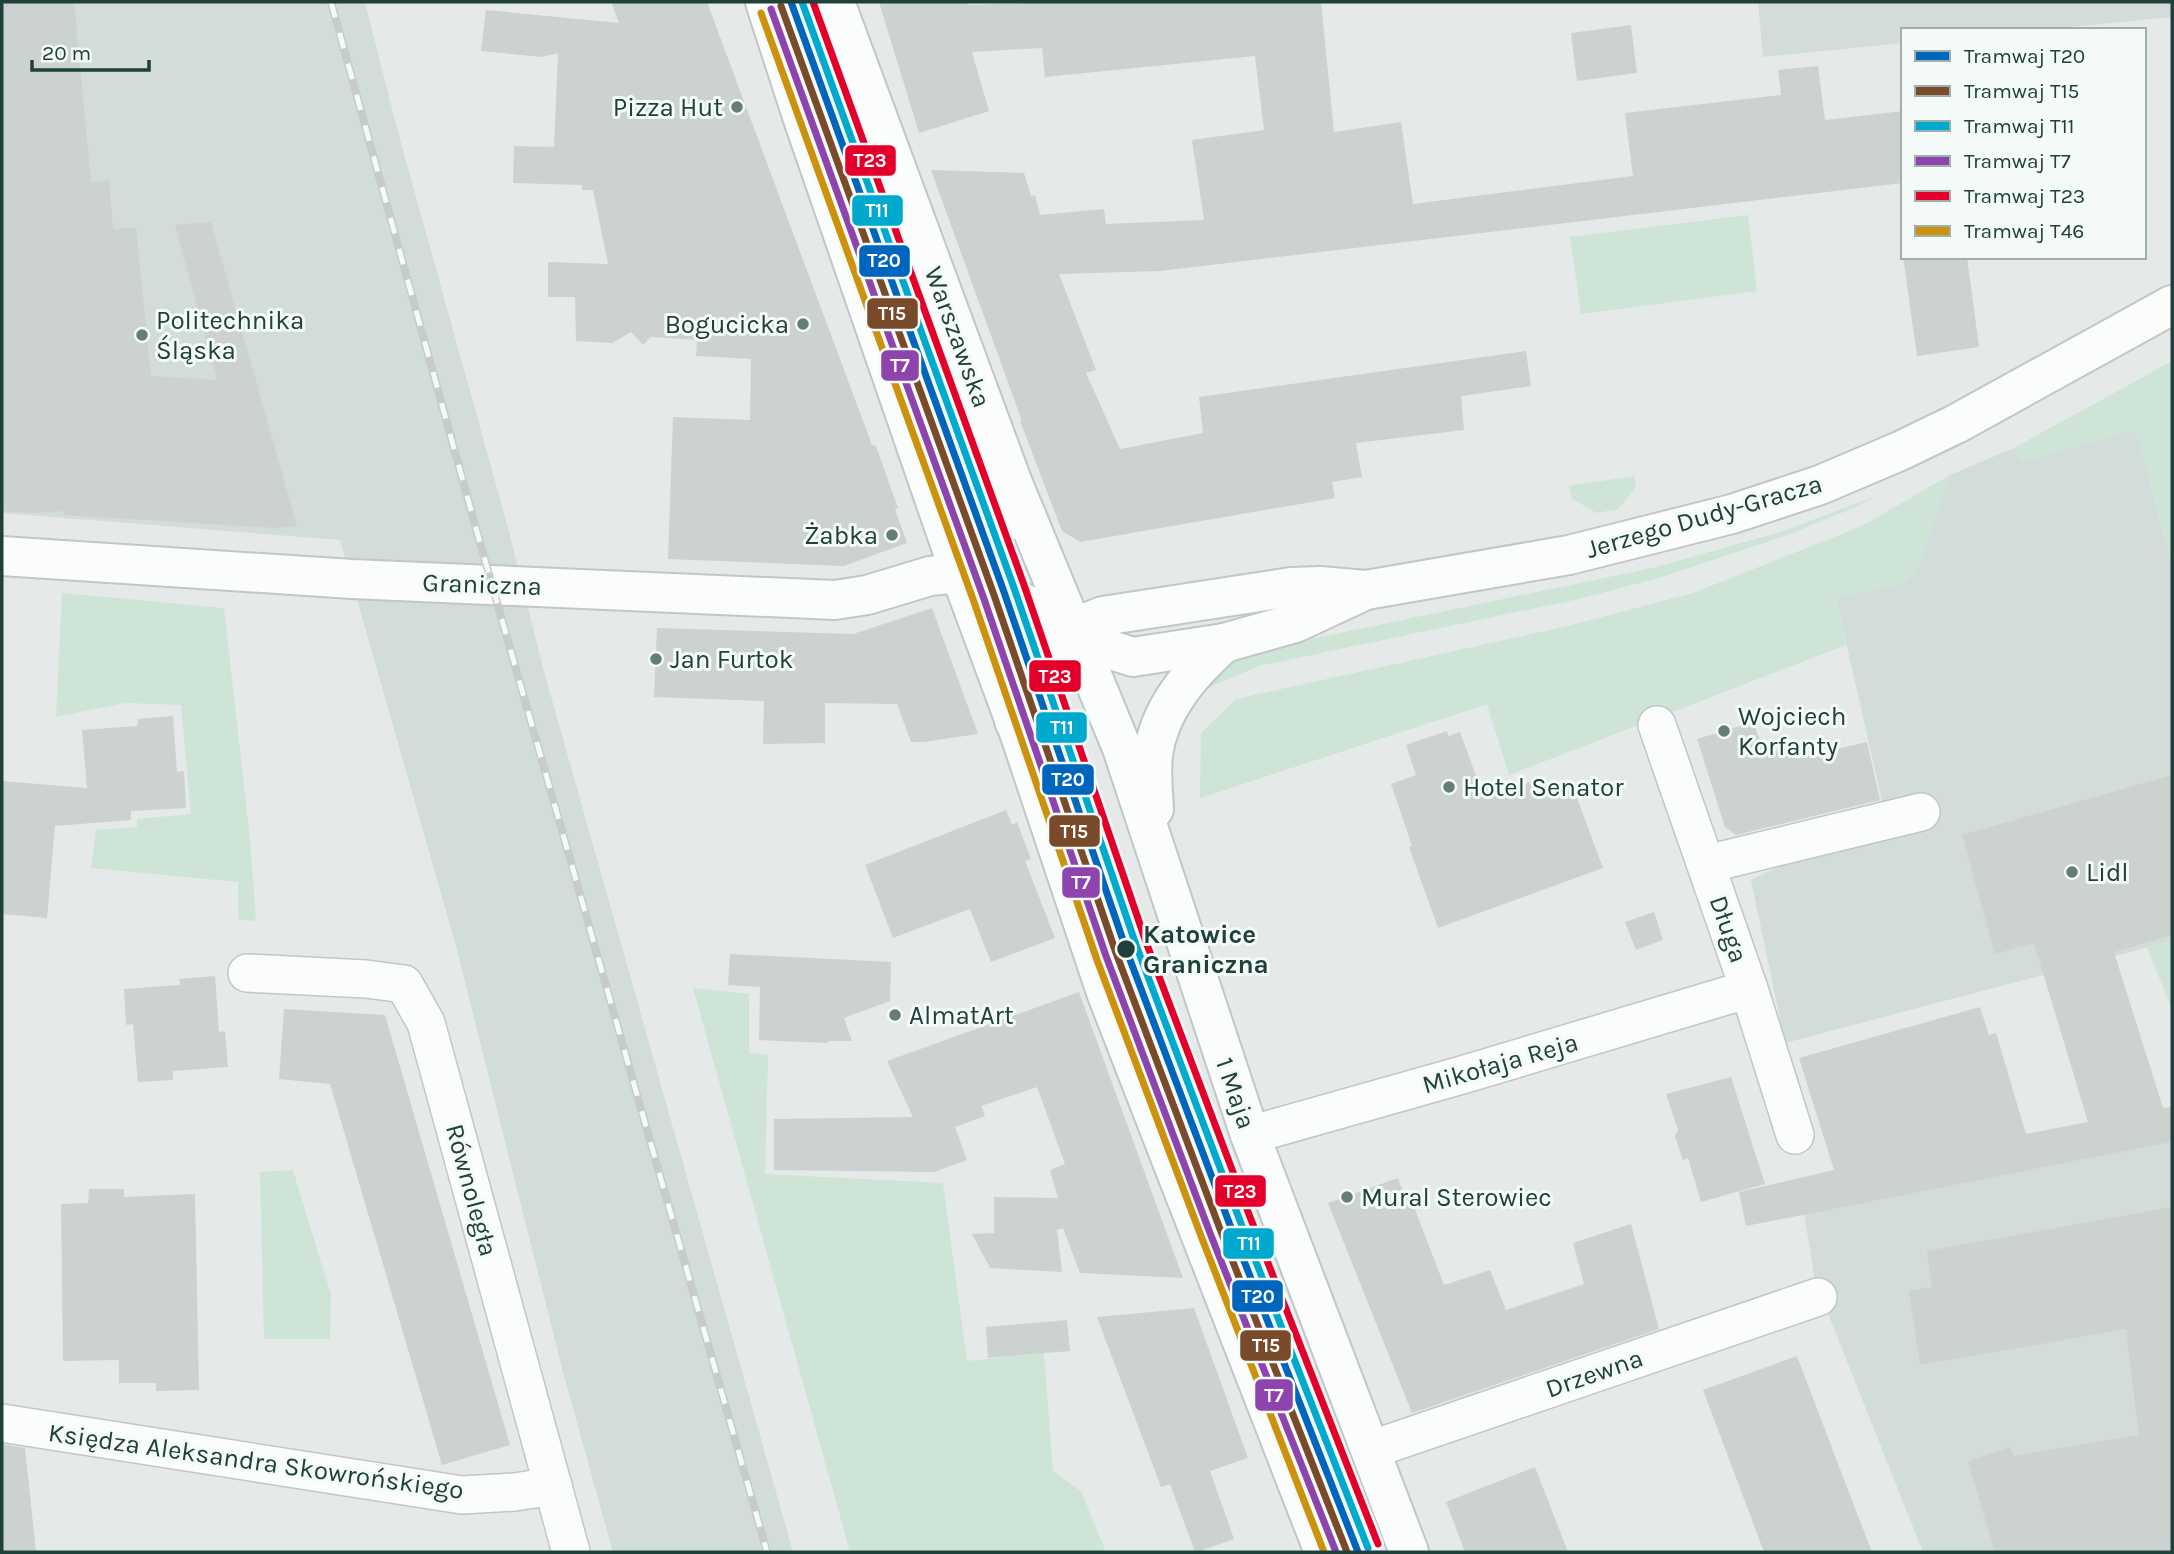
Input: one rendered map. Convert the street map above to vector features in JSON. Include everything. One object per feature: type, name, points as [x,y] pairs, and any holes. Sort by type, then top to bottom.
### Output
[{"type":"street","points":[[765,2],[803,120],[1107,992],[1324,1552]]},
{"type":"street","name":"Warszawska","points":[[835,2],[1019,500],[1073,630]]},
{"type":"street","name":"Jerzego Dudy-Gracza","points":[[1366,590],[1295,624],[1224,643],[1133,657],[1092,644],[1073,630],[1103,616],[1271,589],[1320,586],[1366,590],[1569,555],[1732,514],[1820,485],[1900,451],[1956,424],[2172,305]]},
{"type":"street","points":[[960,573],[987,544],[1019,500]]},
{"type":"street","name":"Graniczna","points":[[2,556],[352,579],[835,600],[867,595],[930,576],[960,573]]},
{"type":"street","points":[[960,573],[983,581],[1073,630],[1035,683],[1014,721]]},
{"type":"street","name":"1 Maja","points":[[1073,630],[1122,748],[1250,1135],[1409,1552]]},
{"type":"street","points":[[1157,856],[1153,754],[1159,730],[1169,706],[1195,669],[1224,643]]},
{"type":"street","name":"Długa","points":[[1657,725],[1707,864],[1796,1135]]},
{"type":"street","points":[[1707,864],[1921,812]]},
{"type":"street","name":"Równoległa","points":[[247,974],[366,979],[404,985],[426,1023],[571,1552]]},
{"type":"street","name":"Mikołaja Reja","points":[[1250,1135],[1749,989]]},
{"type":"street","name":"Drzewna","points":[[1370,1450],[1818,1297]]},
{"type":"street","name":"Księdza Aleksandra Skowrońskiego","points":[[2,1423],[462,1495],[515,1492],[553,1486]]},
{"type":"shaded area","points":[[2,2],[365,2],[399,136],[507,524],[543,668],[793,1552],[613,1552],[564,1376],[455,942],[340,540],[2,513]]},
{"type":"shaded area","points":[[1758,2],[2172,2],[2172,17],[2061,28],[1901,28],[1901,43],[1763,57]]},
{"type":"shaded area","points":[[2136,429],[2172,566],[2172,941],[1785,1043],[1751,880],[1885,814],[1836,598],[1906,582],[1917,571],[1950,475],[2014,448],[2021,462]]},
{"type":"shaded area","points":[[2172,1142],[2172,1552],[1923,1552],[1815,1281],[1804,1214]]},
{"type":"green space","points":[[1748,215],[1757,291],[1581,314],[1570,237]]},
{"type":"green space","points":[[2172,361],[2172,566],[2136,429],[2021,462],[2014,448]]},
{"type":"green space","points":[[1950,475],[1917,571],[1906,582],[1836,598],[1846,645],[1509,775],[1487,704],[1200,798],[1201,733],[1236,699],[1568,626],[1693,593],[1862,526]]},
{"type":"green space","points":[[1634,476],[1636,487],[1618,509],[1597,513],[1572,499],[1569,486]]},
{"type":"green space","points":[[1874,497],[1785,536],[1662,577],[1579,599],[1259,666],[1214,685],[1196,697],[1226,668],[1263,649],[1652,568],[1777,533]]},
{"type":"green space","points":[[62,593],[224,608],[250,839],[256,921],[238,919],[238,882],[91,868],[96,830],[137,827],[137,819],[191,814],[181,705],[125,703],[56,717]]},
{"type":"green space","points":[[2172,941],[2172,1009],[2147,948]]},
{"type":"green space","points":[[693,988],[749,994],[749,1053],[768,1055],[765,1174],[943,1183],[967,1361],[1044,1353],[1053,1471],[1081,1491],[1106,1552],[850,1552]]},
{"type":"green space","points":[[293,1170],[331,1295],[330,1339],[264,1339],[260,1172]]},
{"type":"building","name":"Politechnika Śląska","points":[[2,2],[74,2],[91,182],[109,180],[113,229],[136,228],[151,376],[217,380],[175,225],[211,222],[297,526],[277,528],[64,515],[63,511],[2,511]]},
{"type":"building","points":[[611,2],[707,2],[872,445],[876,446],[907,543],[844,566],[668,559],[673,417],[750,420],[751,359],[696,356],[697,340],[651,337],[643,345],[631,332],[612,343],[576,341],[575,297],[548,297],[548,262],[608,264],[593,190],[582,190],[582,185],[513,183],[514,146],[554,147],[558,53],[542,57],[481,51],[486,10],[619,23]]},
{"type":"building","points":[[879,2],[967,2],[968,5],[1058,2],[1321,2],[1334,132],[1401,122],[1413,204],[1633,176],[1625,113],[1781,95],[1778,70],[1818,66],[1825,120],[1901,111],[1901,183],[1160,271],[1059,274],[1096,370],[1086,373],[1120,449],[1203,433],[1199,397],[1526,351],[1531,386],[1461,396],[1464,430],[1356,443],[1362,477],[1332,482],[1335,498],[1080,542],[1062,531],[931,170],[1024,173],[1031,196],[1035,195],[1040,215],[1104,209],[1106,224],[1204,220],[1192,140],[1264,130],[1255,56],[1045,77],[1042,48],[972,52],[989,111],[919,133]]},
{"type":"building","points":[[1631,25],[1637,73],[1577,81],[1571,33]]},
{"type":"building","points":[[1903,259],[1967,259],[1979,347],[1917,356]]},
{"type":"building","points":[[932,608],[978,734],[911,742],[897,704],[825,703],[825,743],[763,744],[764,701],[654,697],[657,628],[853,634]]},
{"type":"building","points":[[173,716],[177,772],[184,771],[186,808],[131,811],[131,820],[55,826],[47,918],[2,914],[2,781],[87,788],[82,730],[137,726],[138,719]]},
{"type":"building","points":[[1753,722],[1762,746],[1799,758],[1867,742],[1880,800],[1736,835],[1725,827],[1697,739]]},
{"type":"building","points":[[1447,731],[1448,736],[1460,732],[1479,784],[1489,781],[1494,795],[1541,778],[1548,796],[1573,787],[1603,868],[1438,928],[1409,847],[1412,846],[1391,784],[1416,775],[1406,745]]},
{"type":"building","points":[[2172,775],[2172,935],[2114,952],[2163,1108],[2172,1107],[2172,1142],[1746,1226],[1739,1192],[1834,1170],[1799,1058],[1980,1007],[1989,1035],[1996,1033],[2026,1134],[2088,1122],[2034,943],[1995,954],[1962,835]]},
{"type":"building","points":[[1006,810],[1012,825],[1017,822],[1031,859],[1025,861],[1055,938],[991,962],[970,909],[893,938],[865,865]]},
{"type":"building","points":[[1654,912],[1663,940],[1636,950],[1625,922]]},
{"type":"building","points":[[730,954],[891,962],[890,1001],[844,1018],[852,1041],[828,1043],[759,1040],[760,987],[728,985]]},
{"type":"building","points":[[215,976],[219,1032],[225,1031],[228,1067],[173,1071],[173,1080],[138,1082],[133,1024],[126,1025],[124,989],[180,985],[179,979]]},
{"type":"building","points":[[1079,992],[1183,1278],[1080,1273],[1063,1228],[1057,1230],[1062,1272],[990,1268],[972,1234],[994,1233],[994,1197],[1058,1198],[1050,1170],[1065,1164],[1037,1087],[981,1106],[985,1116],[955,1127],[967,1160],[934,1172],[774,1170],[774,1119],[913,1117],[887,1061]]},
{"type":"building","points":[[284,1009],[385,1015],[510,1445],[442,1465],[330,1084],[279,1079]]},
{"type":"building","points":[[1731,1077],[1765,1184],[1701,1202],[1688,1158],[1683,1160],[1675,1136],[1678,1130],[1666,1094]]},
{"type":"building","points":[[1398,1178],[1403,1192],[1408,1191],[1444,1285],[1490,1270],[1506,1310],[1584,1284],[1573,1243],[1631,1224],[1659,1329],[1412,1413],[1328,1203]]},
{"type":"building","points":[[89,1189],[124,1189],[124,1197],[195,1194],[199,1390],[156,1391],[156,1383],[119,1383],[119,1360],[63,1361],[61,1204],[88,1203]]},
{"type":"building","points":[[2172,1207],[2172,1552],[1995,1552],[1968,1461],[2010,1447],[2013,1456],[2139,1435],[2126,1329],[1920,1365],[1909,1291],[1932,1287],[1927,1251]]},
{"type":"building","points":[[1194,1308],[1248,1458],[1210,1471],[1234,1539],[1197,1552],[1170,1484],[1161,1487],[1097,1317]]},
{"type":"building","points":[[1067,1320],[1070,1351],[988,1358],[986,1327]]},
{"type":"building","points":[[1797,1356],[1872,1552],[1764,1552],[1703,1390]]},
{"type":"building","points":[[2,1444],[25,1448],[36,1552],[2,1552]]},
{"type":"building","points":[[1535,1467],[1568,1552],[1465,1552],[1446,1502]]},
{"type":"railway","points":[[331,2],[477,532],[767,1552]]},
{"type":"tram line","name":"T20","points":[[791,2],[1004,592],[1126,949],[1358,1552]]},
{"type":"tram line","name":"T11","points":[[802,2],[1014,588],[1136,945],[1368,1548]]},
{"type":"tram line","name":"T23","points":[[813,2],[1024,585],[1146,942],[1378,1544]]},
{"type":"tram line","name":"T15","points":[[781,6],[994,595],[1116,953],[1220,1229],[1347,1552]]},
{"type":"tram line","name":"T7","points":[[771,9],[984,599],[1106,956],[1210,1233],[1336,1552]]},
{"type":"tram line","name":"T46","points":[[761,13],[974,602],[1097,960],[1324,1552]]},
{"type":"place","name":"Pizza Hut","points":[[737,107]]},
{"type":"place","name":"Bogucicka","points":[[803,324]]},
{"type":"place","name":"Politechnika Śląska","points":[[142,335]]},
{"type":"place","name":"Żabka","points":[[892,535]]},
{"type":"place","name":"Jan Furtok","points":[[656,659]]},
{"type":"place","name":"Wojciech Korfanty","points":[[1724,731]]},
{"type":"place","name":"Hotel Senator","points":[[1449,787]]},
{"type":"place","name":"Lidl","points":[[2072,872]]},
{"type":"place","name":"Katowice Graniczna","points":[[1126,949]]},
{"type":"place","name":"AlmatArt","points":[[895,1015]]},
{"type":"place","name":"Mural Sterowiec","points":[[1347,1197]]}]
